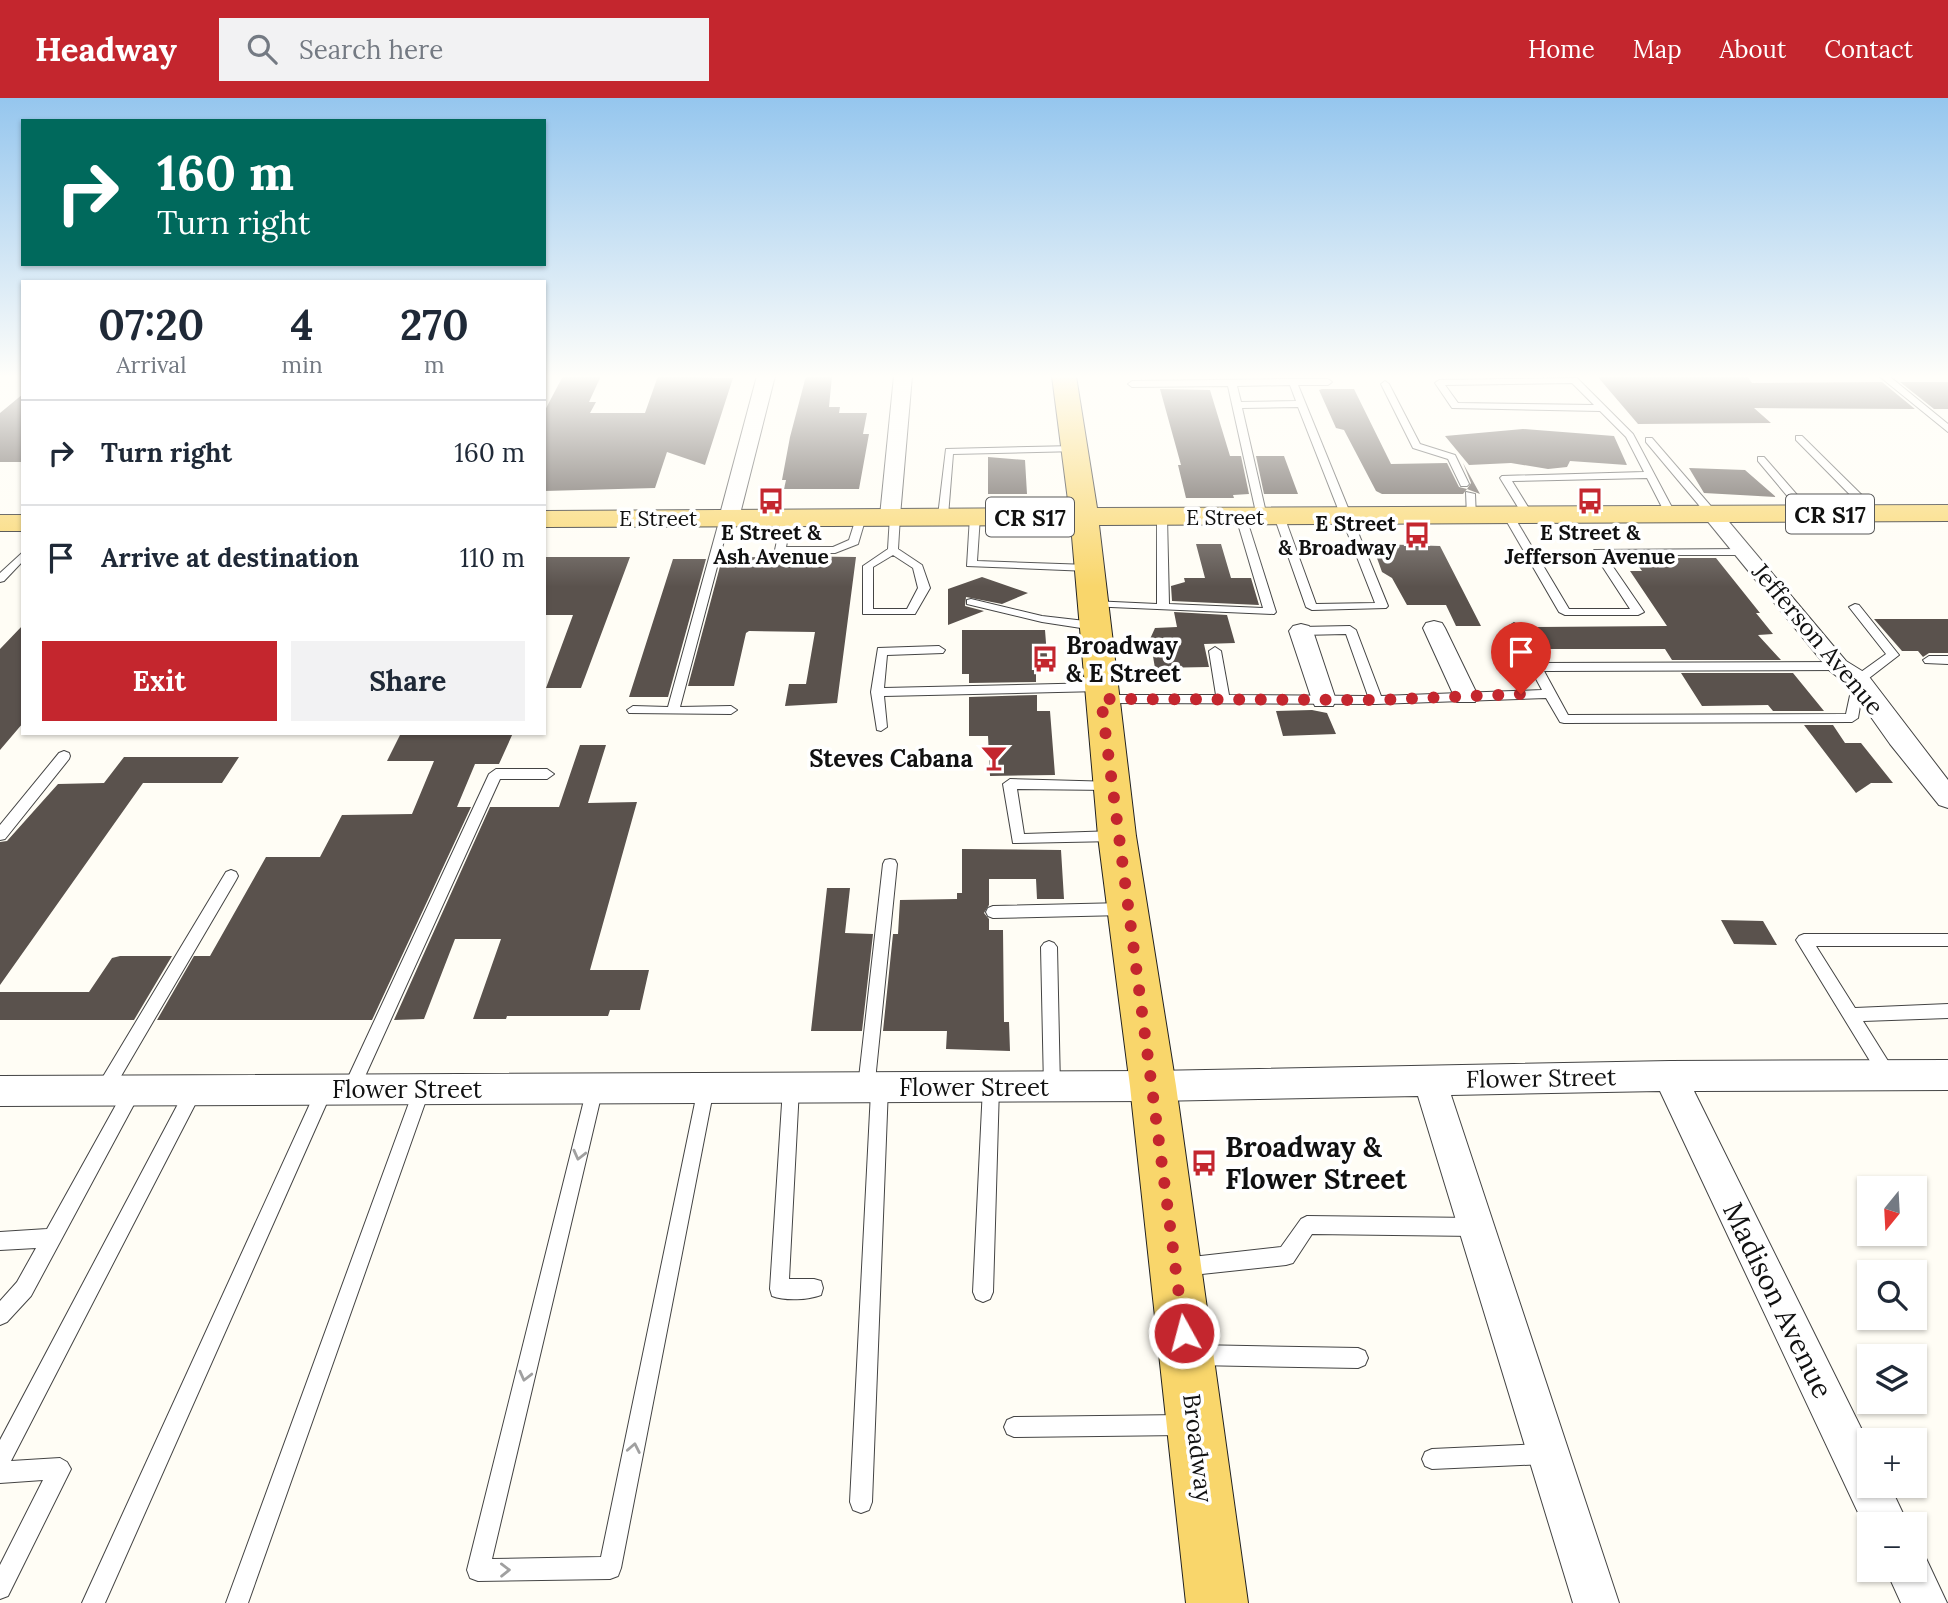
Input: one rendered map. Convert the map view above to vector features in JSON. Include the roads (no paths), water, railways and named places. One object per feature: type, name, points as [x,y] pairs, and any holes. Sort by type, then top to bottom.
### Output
[{"type":"main road","name":"Broadway","points":[[1075,449],[1117,836],[1153,1086],[1217,1603]]},
{"type":"main road","name":"E Street","points":[[546,519],[1349,516],[1471,505],[1518,515],[1948,513]]},
{"type":"main road","points":[[0,523],[21,523]]},
{"type":"street","points":[[727,517],[747,446]]},
{"type":"street","points":[[893,516],[898,446]]},
{"type":"street","name":"Jefferson Avenue","points":[[1712,514],[1848,673],[1948,797]]},
{"type":"street","points":[[1434,628],[1466,696]]},
{"type":"street","points":[[1301,631],[1324,700]]},
{"type":"street","name":"Flower Street","points":[[0,1091],[1052,1087],[1670,1076],[1948,1075]]},
{"type":"street","name":"Madison Avenue","points":[[1670,1076],[1880,1512]]},
{"type":"street","points":[[1430,1081],[1596,1603]]},
{"type":"street","points":[[1914,1582],[1924,1603]]},
{"type":"lane","points":[[971,602],[1042,619],[1163,607],[1270,612],[1261,517],[1245,446]]},
{"type":"lane","points":[[1261,517],[1312,607],[1382,606],[1320,446]]},
{"type":"lane","points":[[1417,446],[1452,457],[1464,484]]},
{"type":"lane","points":[[1635,446],[1671,515]]},
{"type":"lane","points":[[1654,446],[1712,514]]},
{"type":"lane","points":[[1807,446],[1875,514]]},
{"type":"lane","points":[[943,516],[949,451],[1075,449]]},
{"type":"lane","points":[[1761,459],[1808,514]]},
{"type":"lane","points":[[1650,475],[1505,478],[1518,515],[1565,612],[1638,612],[1598,552],[1744,552]]},
{"type":"lane","points":[[892,550],[893,516]]},
{"type":"lane","points":[[975,516],[971,564],[1089,568]]},
{"type":"lane","points":[[673,711],[727,517]]},
{"type":"lane","points":[[1162,517],[1163,607]]},
{"type":"lane","points":[[892,550],[918,566],[924,587],[911,612],[867,612],[868,566],[892,550]]},
{"type":"lane","points":[[0,579],[21,557]]},
{"type":"lane","points":[[1536,667],[1848,673],[1894,655],[1855,607]]},
{"type":"lane","points":[[1514,627],[1548,694],[1564,719],[1853,718],[1848,673]]},
{"type":"lane","points":[[1301,631],[1350,630],[1376,700]]},
{"type":"lane","points":[[881,727],[877,692],[882,651],[939,650]]},
{"type":"lane","points":[[1215,651],[1223,699]]},
{"type":"lane","points":[[1929,660],[1948,660]]},
{"type":"lane","points":[[877,692],[1101,693],[1223,699],[1324,700],[1548,694]]},
{"type":"lane","points":[[633,710],[731,710]]},
{"type":"lane","points":[[0,835],[64,756]]},
{"type":"lane","points":[[93,1603],[338,1089],[496,774],[547,774]]},
{"type":"lane","points":[[1112,785],[1010,784],[1018,839],[1117,836]]},
{"type":"lane","points":[[861,1502],[873,1087],[890,864]]},
{"type":"lane","points":[[0,1315],[24,1289],[52,1238],[119,1090],[231,876]]},
{"type":"lane","points":[[993,912],[1129,909]]},
{"type":"lane","points":[[1888,1075],[1804,940],[1948,940]]},
{"type":"lane","points":[[1049,947],[1052,1087]]},
{"type":"lane","points":[[1850,1015],[1948,1011]]},
{"type":"lane","points":[[983,1292],[991,1087]]},
{"type":"lane","points":[[595,1088],[478,1570],[610,1569],[706,1088]]},
{"type":"lane","points":[[791,1088],[779,1289],[814,1288]]},
{"type":"lane","points":[[237,1603],[422,1089]]},
{"type":"lane","points":[[0,1461],[194,1090]]},
{"type":"lane","points":[[1175,1268],[1286,1256],[1307,1225],[1476,1227]]},
{"type":"lane","points":[[0,1241],[52,1238]]},
{"type":"lane","points":[[1186,1355],[1358,1359]]},
{"type":"lane","points":[[1014,1427],[1195,1425]]},
{"type":"lane","points":[[1432,1459],[1549,1454]]},
{"type":"lane","points":[[0,1472],[60,1469],[0,1588]]},
{"type":"place","name":"E Street & Ash Avenue","points":[[771,501]]},
{"type":"place","name":"E Street & Jefferson Avenue","points":[[1590,501]]},
{"type":"place","name":"E Street & Broadway","points":[[1417,535]]},
{"type":"place","name":"Broadway & E Street","points":[[1045,659]]},
{"type":"place","name":"Steves Cabana","points":[[994,758]]},
{"type":"place","name":"Broadway & Flower Street","points":[[1204,1163]]}]
